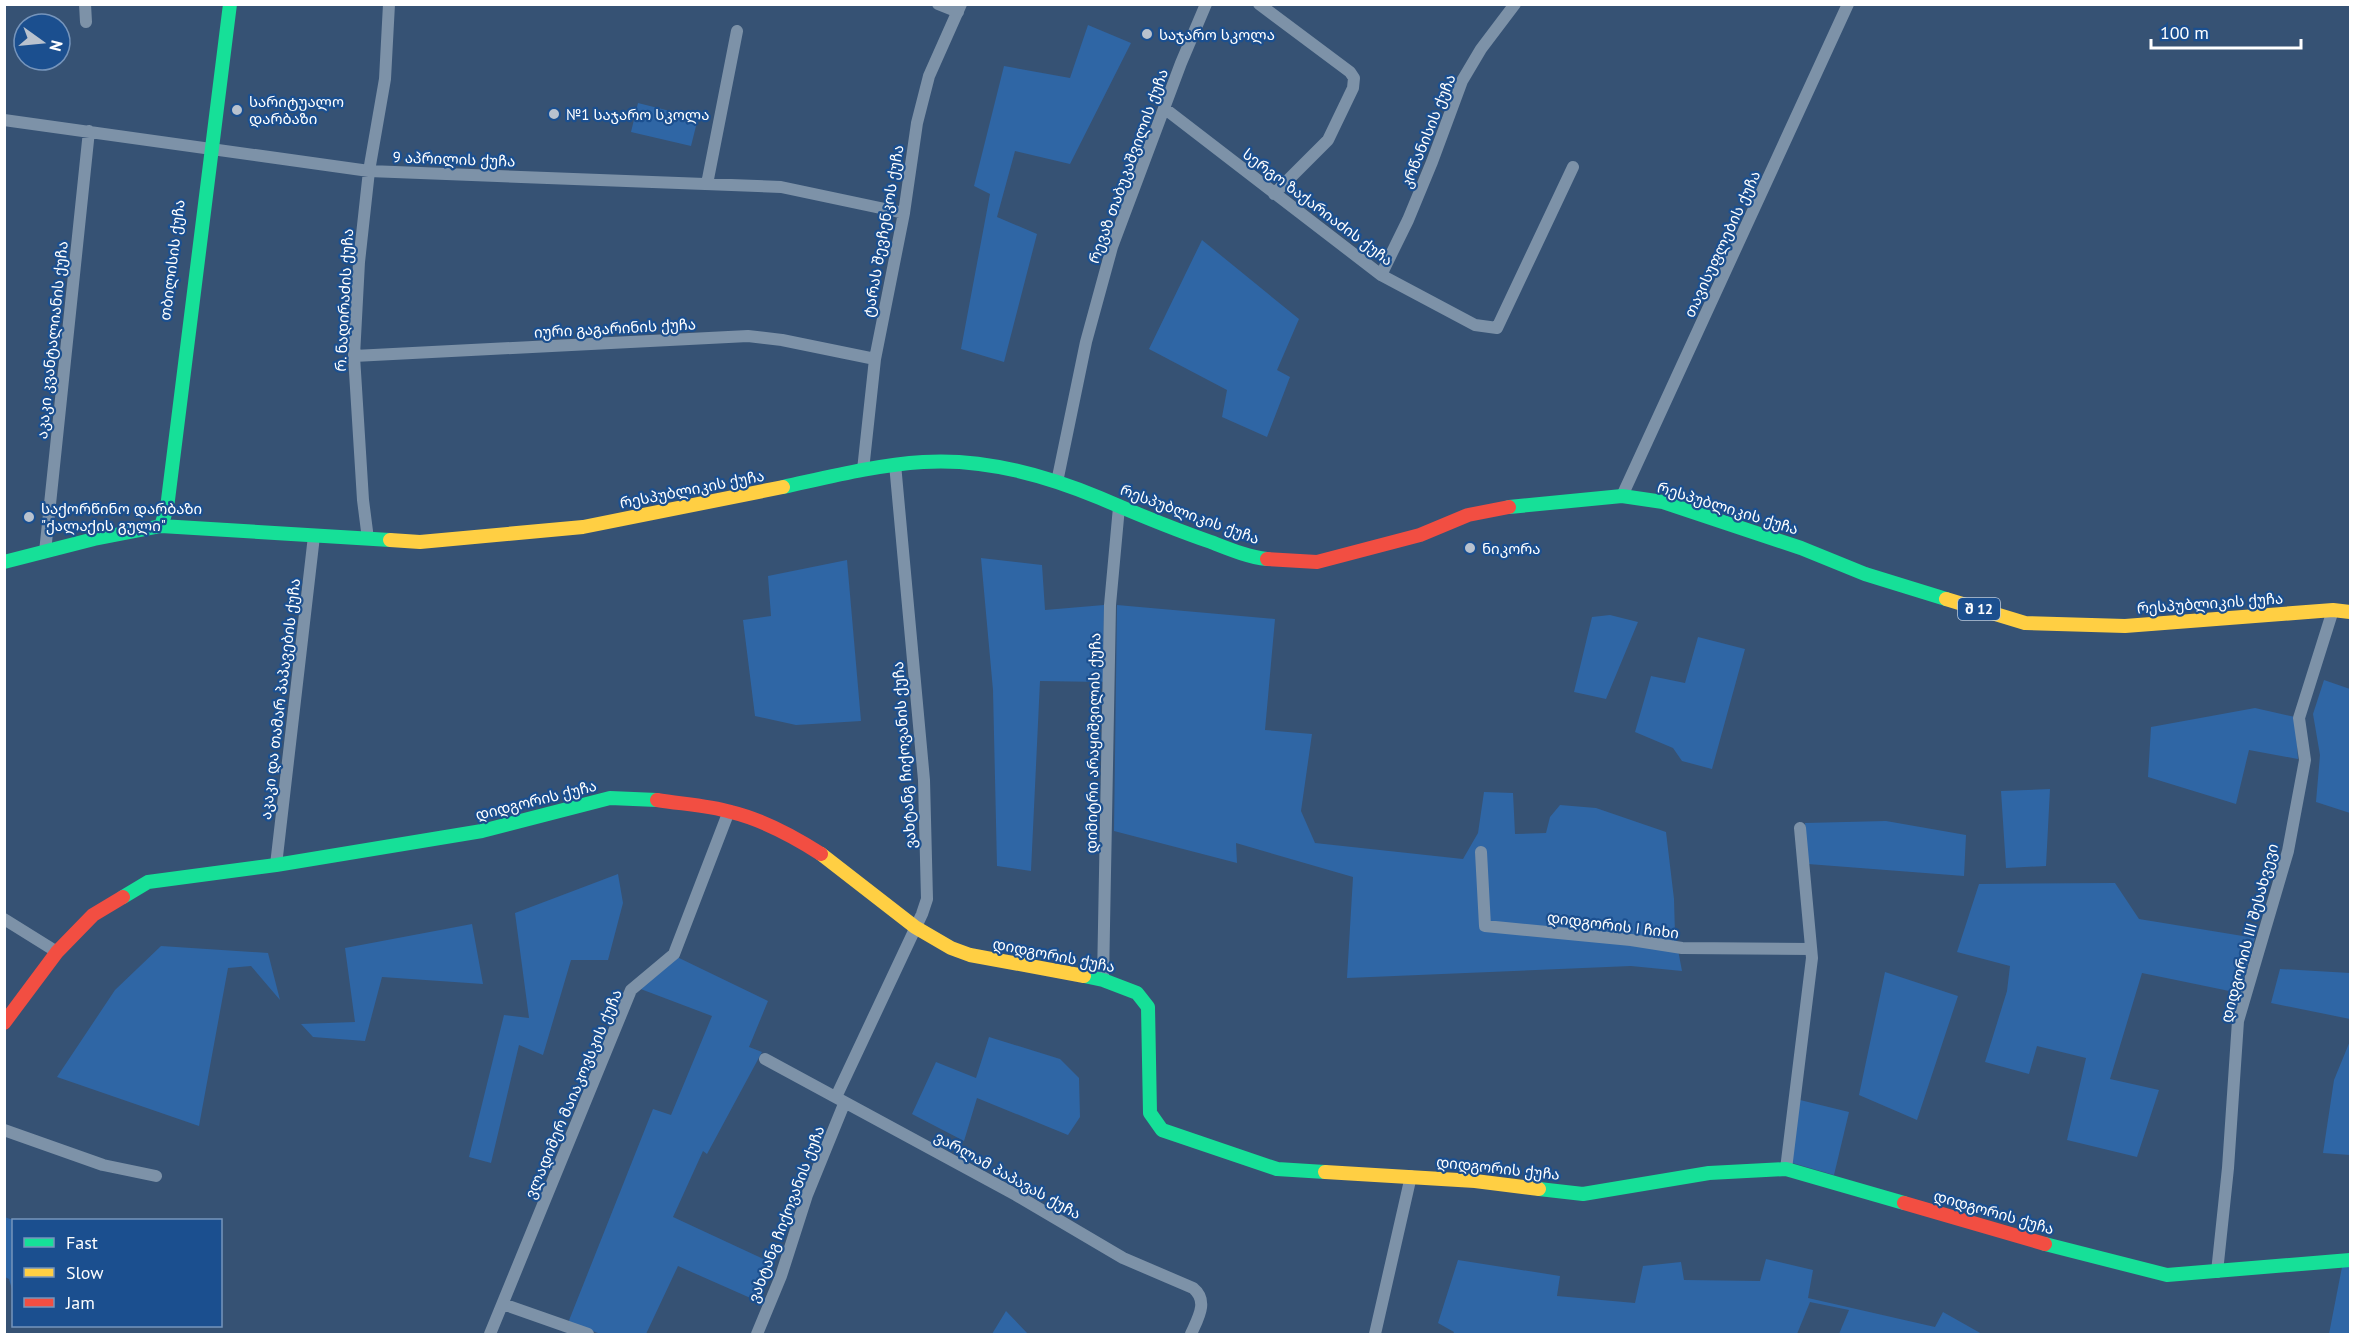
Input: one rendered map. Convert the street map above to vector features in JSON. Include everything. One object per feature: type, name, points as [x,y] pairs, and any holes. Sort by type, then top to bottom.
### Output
[{"type":"street","points":[[85,4],[86,22]]},
{"type":"street","name":"თბილისის ქუჩა","points":[[207,148],[220,4]]},
{"type":"street","name":"თბილისის ქუჩა","points":[[162,522],[157,510],[207,148],[230,4]]},
{"type":"street","name":"რ. ნადირაძის ქუჩა","points":[[368,539],[363,500],[354,356],[358,262],[369,171],[385,79],[388,4]]},
{"type":"street","points":[[938,4],[959,8]]},
{"type":"street","name":"რევაზ თაბუკაშვილის ქუჩა","points":[[1057,482],[1086,342],[1112,247],[1206,4]]},
{"type":"street","points":[[1258,4],[1350,72],[1354,78],[1353,88],[1328,140],[1274,194]]},
{"type":"street","name":"კრწანისის ქუჩა","points":[[1381,275],[1408,220],[1462,81],[1481,50],[1515,4]]},
{"type":"street","name":"თავისუფლების ქუჩა","points":[[1623,496],[1848,4]]},
{"type":"street","name":"ტარას შევჩენკოს ქუჩა","points":[[863,470],[875,359],[904,213],[917,123],[929,76],[959,8]]},
{"type":"street","points":[[707,184],[738,31]]},
{"type":"street","name":"სერგო ზაქარიაძის ქუჩა","points":[[1164,108],[1381,275],[1475,325],[1497,328],[1573,167]]},
{"type":"street","name":"9 აპრილის ქუჩა","points":[[4,120],[369,171],[781,187],[904,213]]},
{"type":"street","name":"აკაკი კვანტალიანის ქუჩა","points":[[45,552],[89,131]]},
{"type":"street","name":"იური გაგარინის ქუჩა","points":[[354,356],[748,336],[782,340],[875,359]]},
{"type":"street","name":"რესპუბლიკის ქუჩა","points":[[4,562],[162,522],[368,539],[431,541],[514,535],[583,527],[863,470],[923,462],[999,467],[1057,482],[1098,496],[1119,507],[1237,552],[1264,559],[1317,562],[1420,535],[1468,515],[1515,506],[1623,496],[1663,502],[1801,548],[1865,574],[2025,623],[2126,626],[2333,610],[2350,612]]},
{"type":"street","name":"ვახტანგ ჩიქოვანის ქუჩა","points":[[757,1335],[781,1276],[840,1100],[927,899],[924,780],[895,464]]},
{"type":"street","name":"დიმიტრი არაყიშვილის ქუჩა","points":[[1103,980],[1110,605],[1119,507]]},
{"type":"street","name":"აკაკი და თამარ პაპავების ქუჩა","points":[[276,865],[314,536]]},
{"type":"street","name":"დიდგორის III შესახვევი","points":[[2217,1272],[2228,1168],[2238,1021],[2288,851],[2305,760],[2299,718],[2333,610]]},
{"type":"street","name":"დიდგორის ქუჩა","points":[[4,1023],[57,952],[93,915],[148,882],[276,865],[482,831],[610,798],[648,799],[729,811],[756,819],[796,838],[828,859],[915,927],[951,948],[970,955],[1103,980],[1137,993],[1148,1007],[1150,1113],[1162,1130],[1277,1169],[1410,1176],[1583,1194],[1709,1173],[1786,1169],[2070,1251],[2167,1275],[2350,1260]]},
{"type":"street","name":"ვლადიმერ მაიაკოვსკის ქუჩა","points":[[490,1335],[631,990],[674,954],[729,811]]},
{"type":"street","points":[[1786,1169],[1812,958],[1800,828]]},
{"type":"street","name":"დიდგორის I ჩიხი","points":[[1481,852],[1485,926],[1631,940],[1682,948],[1811,949]]},
{"type":"street","points":[[4,920],[57,952]]},
{"type":"street","name":"ვარლამ პაპავას ქუჩა","points":[[765,1059],[1016,1195],[1123,1258],[1193,1288],[1200,1293],[1203,1304],[1191,1335]]},
{"type":"street","points":[[4,1130],[103,1165],[156,1176]]},
{"type":"street","points":[[1375,1335],[1410,1176]]},
{"type":"street","points":[[502,1304],[588,1335]]},
{"type":"shaded area","points":[[1088,25],[1131,43],[1070,164],[1015,151],[997,217],[1037,234],[1004,362],[961,349],[990,194],[974,186],[1004,66],[1070,78]]},
{"type":"shaded area","points":[[638,103],[698,118],[691,146],[631,132]]},
{"type":"shaded area","points":[[1202,240],[1299,319],[1277,370],[1290,377],[1267,437],[1222,417],[1227,390],[1149,349]]},
{"type":"shaded area","points":[[981,558],[1042,565],[1045,610],[1104,605],[1103,682],[1040,681],[1031,871],[997,866],[993,690]]},
{"type":"shaded area","points":[[847,560],[861,721],[796,725],[755,716],[743,620],[771,616],[768,576]]},
{"type":"shaded area","points":[[1117,605],[1275,619],[1265,730],[1312,734],[1301,811],[1315,843],[1463,859],[1478,833],[1484,792],[1513,793],[1515,834],[1546,833],[1550,817],[1560,805],[1596,808],[1666,832],[1674,899],[1675,934],[1682,971],[1631,966],[1347,978],[1353,877],[1236,843],[1237,863],[1114,831]]},
{"type":"shaded area","points":[[1610,615],[1638,622],[1606,699],[1574,692],[1592,617]]},
{"type":"shaded area","points":[[1698,637],[1745,649],[1712,769],[1682,761],[1673,748],[1635,732],[1651,676],[1685,683]]},
{"type":"shaded area","points":[[2324,680],[2350,689],[2350,813],[2316,802],[2320,755],[2313,714]]},
{"type":"shaded area","points":[[2255,708],[2295,717],[2298,759],[2249,750],[2236,804],[2148,777],[2151,727]]},
{"type":"shaded area","points":[[2050,789],[2046,866],[2006,868],[2001,791]]},
{"type":"shaded area","points":[[1886,821],[1966,835],[1964,876],[1808,864],[1805,823]]},
{"type":"shaded area","points":[[618,874],[623,903],[608,960],[571,960],[543,1055],[519,1045],[491,1163],[469,1157],[504,1015],[529,1018],[515,913]]},
{"type":"shaded area","points":[[2115,883],[2139,919],[2255,938],[2239,993],[2142,973],[2110,1079],[2159,1090],[2137,1157],[2067,1140],[2086,1058],[2037,1046],[2029,1074],[1985,1062],[2007,991],[2010,966],[1957,952],[1979,884]]},
{"type":"shaded area","points":[[472,924],[483,984],[382,977],[365,1041],[313,1037],[301,1024],[355,1022],[345,948]]},
{"type":"shaded area","points":[[161,946],[268,953],[280,1000],[251,966],[228,968],[199,1126],[57,1077],[115,990]]},
{"type":"shaded area","points":[[677,957],[768,1001],[749,1047],[762,1052],[707,1154],[703,1151],[673,1217],[770,1262],[755,1300],[678,1266],[646,1334],[601,1334],[568,1323],[653,1109],[671,1115],[712,1016],[638,988]]},
{"type":"shaded area","points":[[2280,969],[2350,973],[2350,1019],[2271,1003]]},
{"type":"shaded area","points":[[1885,972],[1958,996],[1917,1120],[1859,1095]]},
{"type":"shaded area","points":[[989,1037],[1060,1059],[1079,1078],[1080,1117],[1068,1135],[977,1098],[964,1141],[912,1114],[936,1062],[976,1078]]},
{"type":"shaded area","points":[[2350,1041],[2350,1155],[2323,1153],[2334,1080]]},
{"type":"shaded area","points":[[1800,1100],[1849,1112],[1834,1175],[1789,1162]]},
{"type":"shaded area","points":[[4,1217],[12,1219],[12,1290],[9,1279],[5,1277]]},
{"type":"shaded area","points":[[1766,1259],[1813,1270],[1808,1298],[1935,1327],[1943,1312],[1982,1334],[1839,1334],[1849,1310],[1810,1302],[1797,1334],[1453,1334],[1454,1332],[1438,1323],[1458,1260],[1560,1276],[1557,1296],[1635,1303],[1643,1266],[1681,1262],[1684,1280],[1760,1281]]},
{"type":"shaded area","points":[[2350,1266],[2350,1334],[2329,1334],[2342,1267]]},
{"type":"shaded area","points":[[1006,1311],[1028,1334],[992,1334]]},
{"type":"traffic: fast","points":[[161,526],[167,508],[230,4]]},
{"type":"traffic: fast","points":[[783,487],[853,472],[923,462],[946,461],[991,466],[1058,482],[1169,527],[1232,550],[1267,559]]},
{"type":"traffic: fast","points":[[1509,507],[1622,496],[1663,502],[1801,548],[1865,574],[1946,599]]},
{"type":"traffic: fast","points":[[4,562],[94,539],[161,526],[390,540]]},
{"type":"traffic: fast","points":[[123,897],[148,882],[276,865],[482,831],[610,798],[657,800]]},
{"type":"traffic: fast","points":[[1084,976],[1103,980],[1137,993],[1148,1007],[1150,1113],[1162,1130],[1277,1169],[1325,1172]]},
{"type":"traffic: fast","points":[[1539,1189],[1583,1194],[1709,1173],[1786,1169],[1904,1203]]},
{"type":"traffic: fast","points":[[2045,1244],[2167,1275],[2350,1260]]},
{"type":"traffic: slow","points":[[390,540],[420,542],[583,527],[783,487]]},
{"type":"traffic: slow","points":[[1946,599],[2025,623],[2125,626],[2333,610],[2350,612]]},
{"type":"traffic: slow","points":[[821,854],[915,927],[951,948],[970,955],[1084,976]]},
{"type":"traffic: slow","points":[[1325,1172],[1475,1181],[1539,1189]]},
{"type":"traffic: jam","points":[[1267,559],[1317,562],[1420,535],[1468,515],[1509,507]]},
{"type":"traffic: jam","points":[[657,800],[743,815],[778,829],[821,854]]},
{"type":"traffic: jam","points":[[4,1023],[57,952],[93,915],[123,897]]},
{"type":"traffic: jam","points":[[1904,1203],[2045,1244]]},
{"type":"place","name":"საჯარო სკოლა","points":[[1147,34]]},
{"type":"place","name":"სარიტუალო დარბაზი","points":[[237,110]]},
{"type":"place","name":"№1 საჯარო სკოლა","points":[[554,114]]},
{"type":"place","name":"საქორწინო დარბაზი \"ქალაქის გული\"","points":[[29,517]]},
{"type":"place","name":"ნიკორა","points":[[1470,548]]}]
